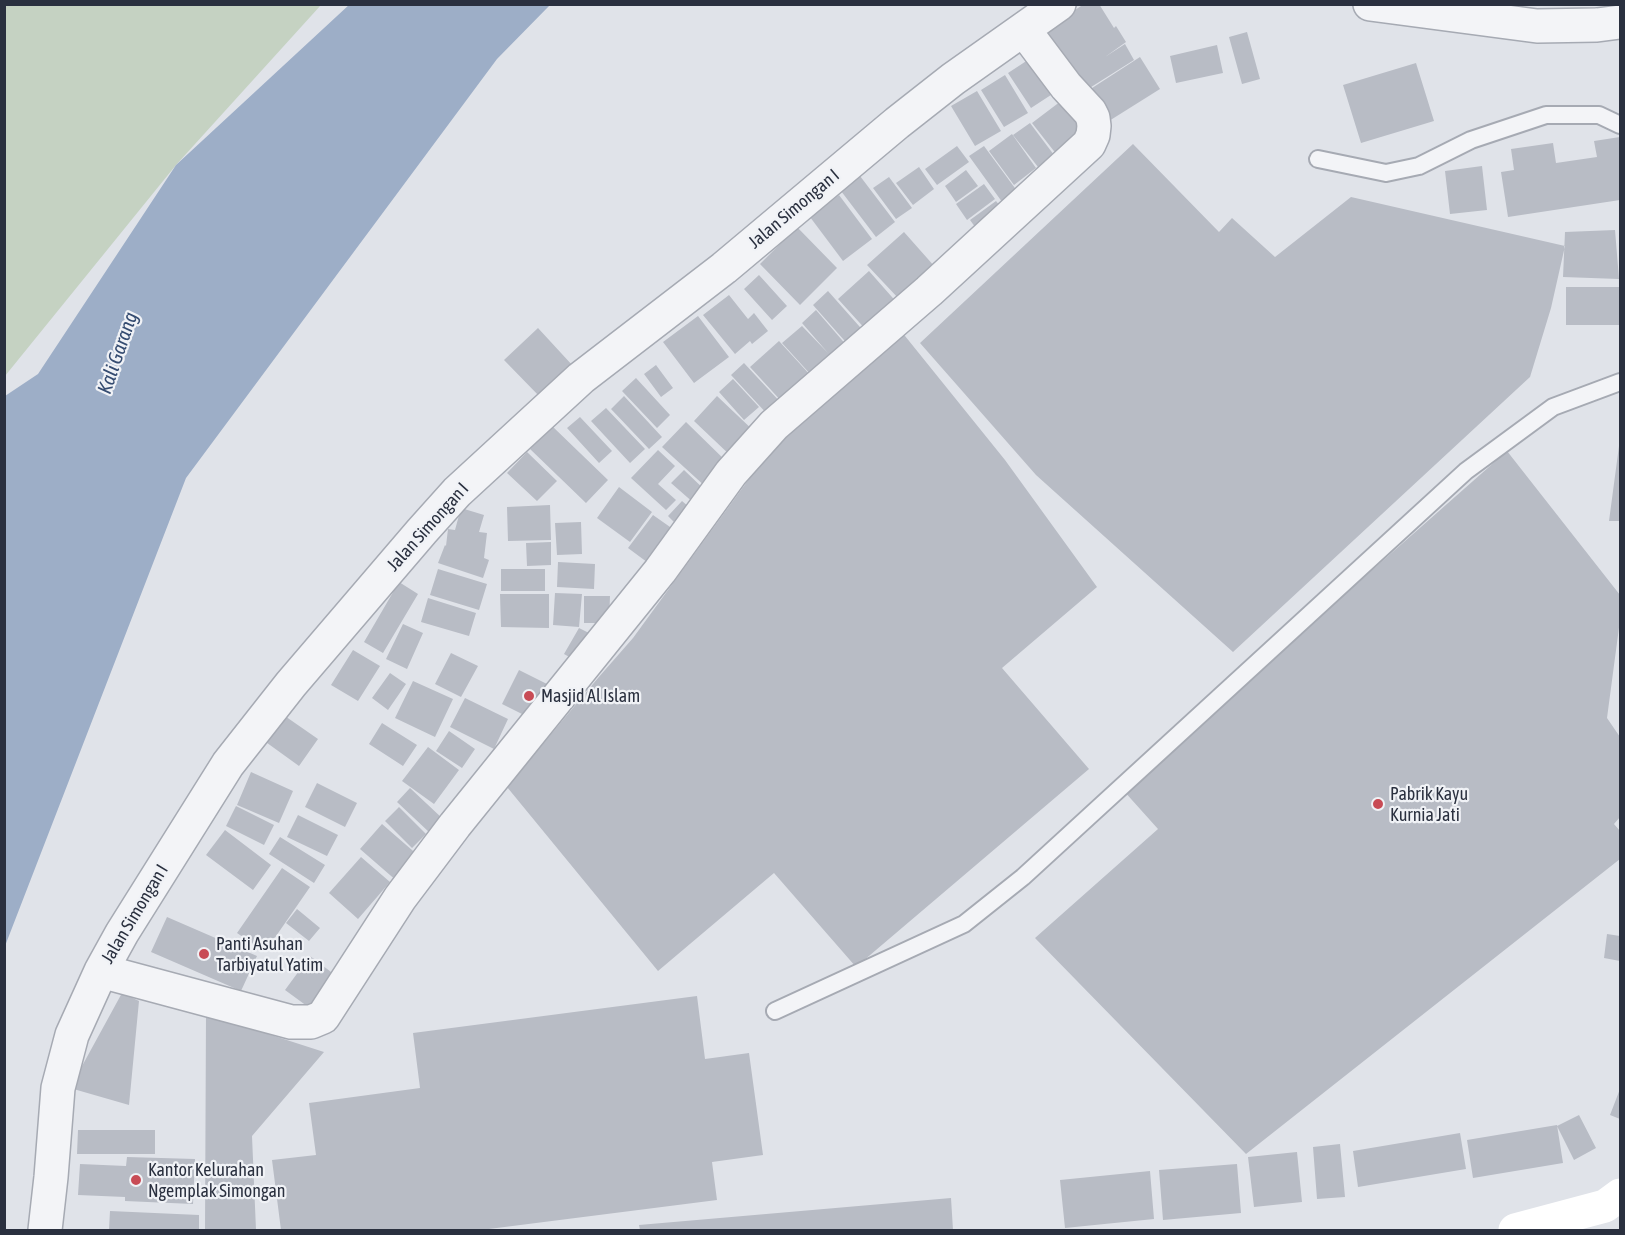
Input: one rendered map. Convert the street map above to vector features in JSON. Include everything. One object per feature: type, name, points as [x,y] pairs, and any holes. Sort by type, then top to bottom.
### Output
[{"type":"main road","points":[[1515,1230],[1615,1207]]},
{"type":"street","name":"Jalan Simongan I","points":[[45,1230],[57,1088],[72,1035],[101,971],[122,933],[228,764],[291,684],[457,492],[581,378],[724,268],[953,79],[1059,4]]},
{"type":"street","points":[[1370,4],[1537,26],[1597,25],[1620,22]]},
{"type":"street","points":[[101,971],[291,1022],[310,1022],[323,1017],[400,898],[455,825],[660,571],[731,472],[774,425],[929,291],[1089,144],[1094,135],[1093,118],[1090,112],[1066,86],[1024,30]]},
{"type":"lane","points":[[1318,159],[1386,173],[1419,166],[1471,140],[1546,116],[1599,115],[1620,125]]},
{"type":"lane","points":[[775,1011],[964,924],[1023,878],[1466,471],[1553,406],[1620,382]]},
{"type":"green space","points":[[5,4],[321,5],[176,165],[5,376]]},
{"type":"water","name":"Kali Garang","points":[[350,4],[550,5],[497,59],[186,478],[5,946],[5,396],[38,374],[176,165]]},
{"type":"building","points":[[1084,4],[1099,4],[1126,42],[1105,57],[1125,44],[1134,60],[1088,89],[1045,30]]},
{"type":"building","points":[[1247,32],[1260,79],[1242,84],[1229,37]]},
{"type":"building","points":[[1217,45],[1223,73],[1176,83],[1170,56]]},
{"type":"building","points":[[1140,57],[1160,89],[1109,121],[1089,90]]},
{"type":"building","points":[[1031,58],[1054,93],[1031,108],[1008,73]]},
{"type":"building","points":[[1416,63],[1434,121],[1361,143],[1343,85]]},
{"type":"building","points":[[1005,75],[1028,113],[1004,127],[981,90]]},
{"type":"building","points":[[977,91],[1001,131],[975,146],[951,106]]},
{"type":"building","points":[[1065,98],[1090,130],[1057,155],[1032,123]]},
{"type":"building","points":[[1030,123],[1054,155],[1038,167],[1013,135]]},
{"type":"building","points":[[1012,134],[1036,168],[1014,185],[989,151]]},
{"type":"building","points":[[1620,137],[1620,200],[1508,217],[1501,172],[1514,170],[1511,149],[1553,143],[1556,163],[1597,157],[1594,141]]},
{"type":"building","points":[[1133,144],[1219,232],[1232,218],[1275,257],[1351,197],[1565,246],[1551,308],[1530,377],[1233,652],[1036,475],[920,343]]},
{"type":"building","points":[[957,146],[969,162],[937,185],[925,169]]},
{"type":"building","points":[[984,146],[1020,195],[1005,206],[969,156]]},
{"type":"building","points":[[1482,166],[1487,210],[1450,214],[1445,171]]},
{"type":"building","points":[[919,167],[934,189],[913,205],[896,183]]},
{"type":"building","points":[[966,170],[978,186],[956,202],[945,186]]},
{"type":"building","points":[[860,176],[895,222],[876,237],[841,191]]},
{"type":"building","points":[[889,177],[912,208],[896,219],[873,188]]},
{"type":"building","points":[[984,184],[995,199],[967,220],[956,204]]},
{"type":"building","points":[[839,195],[872,239],[843,261],[810,217]]},
{"type":"building","points":[[996,201],[1004,211],[978,231],[970,220]]},
{"type":"building","points":[[797,227],[837,268],[800,305],[760,264]]},
{"type":"building","points":[[1615,230],[1619,279],[1563,277],[1565,232]]},
{"type":"building","points":[[904,232],[935,267],[899,299],[867,265]]},
{"type":"building","points":[[869,271],[899,305],[868,332],[838,299]]},
{"type":"building","points":[[759,275],[787,306],[772,320],[744,289]]},
{"type":"building","points":[[1566,287],[1620,287],[1620,325],[1566,325]]},
{"type":"building","points":[[828,291],[867,335],[851,348],[813,305]]},
{"type":"building","points":[[729,295],[748,319],[754,313],[768,331],[752,344],[750,341],[735,354],[703,315]]},
{"type":"building","points":[[816,310],[848,347],[812,376],[782,343],[802,326],[828,353],[802,323]]},
{"type":"building","points":[[698,316],[729,357],[694,383],[663,342]]},
{"type":"building","points":[[538,328],[573,366],[540,397],[504,360]]},
{"type":"building","points":[[901,331],[1005,460],[1097,587],[1002,668],[1089,769],[856,967],[774,873],[658,971],[507,787],[633,638],[787,427]]},
{"type":"building","points":[[779,341],[812,377],[783,403],[750,367]]},
{"type":"building","points":[[744,363],[782,404],[769,416],[731,375]]},
{"type":"building","points":[[656,365],[673,388],[661,397],[644,374]]},
{"type":"building","points":[[636,378],[670,415],[657,428],[622,391]]},
{"type":"building","points":[[733,379],[759,407],[744,420],[719,392]]},
{"type":"building","points":[[624,396],[662,437],[649,449],[611,409]]},
{"type":"building","points":[[717,396],[756,433],[732,457],[694,421]]},
{"type":"building","points":[[606,408],[645,449],[630,463],[591,421]]},
{"type":"building","points":[[580,417],[612,451],[599,463],[567,428]]},
{"type":"building","points":[[686,422],[730,465],[707,488],[662,447]]},
{"type":"building","points":[[552,426],[608,480],[586,503],[530,449]]},
{"type":"building","points":[[1619,446],[1620,521],[1609,521]]},
{"type":"building","points":[[658,450],[675,466],[658,484],[676,500],[666,510],[631,478]]},
{"type":"building","name":"Pabrik Kayu Kurnia Jati","points":[[1507,451],[1620,595],[1620,620],[1607,718],[1620,737],[1620,817],[1614,824],[1620,831],[1620,859],[1246,1154],[1035,938],[1158,829],[1123,790]]},
{"type":"building","points":[[527,452],[557,481],[537,501],[507,473]]},
{"type":"building","points":[[684,470],[707,492],[695,504],[671,483]]},
{"type":"building","points":[[619,487],[652,512],[630,542],[597,518]]},
{"type":"building","points":[[682,501],[695,512],[680,528],[668,516]]},
{"type":"building","points":[[550,505],[551,540],[508,541],[507,507]]},
{"type":"building","points":[[461,508],[484,515],[479,532],[487,533],[484,558],[489,560],[483,578],[438,563],[446,546],[448,529],[455,530]]},
{"type":"building","points":[[653,515],[680,534],[655,568],[628,548]]},
{"type":"building","points":[[581,522],[582,554],[557,555],[555,523]]},
{"type":"building","points":[[551,542],[551,565],[527,566],[526,543]]},
{"type":"building","points":[[558,562],[595,564],[594,589],[557,587]]},
{"type":"building","points":[[438,569],[487,584],[479,610],[430,595]]},
{"type":"building","points":[[501,569],[545,569],[545,591],[501,591]]},
{"type":"building","points":[[399,582],[418,594],[383,653],[364,642]]},
{"type":"building","points":[[555,593],[582,594],[579,627],[553,625]]},
{"type":"building","points":[[500,594],[549,594],[549,628],[501,627]]},
{"type":"building","points":[[584,596],[610,596],[609,623],[584,623]]},
{"type":"building","points":[[428,598],[476,613],[469,636],[421,622]]},
{"type":"building","points":[[403,624],[423,633],[407,669],[386,659]]},
{"type":"building","points":[[579,628],[595,636],[580,663],[564,654]]},
{"type":"building","points":[[353,650],[380,666],[358,701],[331,685]]},
{"type":"building","points":[[451,653],[478,666],[461,697],[435,684]]},
{"type":"building","name":"Masjid Al Islam","points":[[519,670],[555,688],[538,722],[502,704]]},
{"type":"building","points":[[390,673],[406,684],[388,710],[372,698]]},
{"type":"building","points":[[413,681],[453,699],[435,737],[395,718]]},
{"type":"building","points":[[465,698],[508,719],[494,749],[450,727]]},
{"type":"building","points":[[282,714],[318,739],[299,766],[263,740]]},
{"type":"building","points":[[382,723],[417,745],[403,766],[369,744]]},
{"type":"building","points":[[449,731],[475,749],[462,768],[436,751]]},
{"type":"building","points":[[428,747],[459,770],[434,804],[402,781]]},
{"type":"building","points":[[251,772],[293,791],[279,823],[237,805]]},
{"type":"building","points":[[317,783],[357,803],[345,827],[305,807]]},
{"type":"building","points":[[410,788],[443,819],[430,833],[397,802]]},
{"type":"building","points":[[236,806],[274,825],[264,845],[226,826]]},
{"type":"building","points":[[399,807],[426,834],[412,848],[385,821]]},
{"type":"building","points":[[298,815],[338,835],[327,856],[287,837]]},
{"type":"building","points":[[382,824],[420,857],[398,882],[360,849]]},
{"type":"building","points":[[225,830],[271,865],[253,890],[206,855]]},
{"type":"building","points":[[280,837],[325,865],[314,883],[269,854]]},
{"type":"building","points":[[361,857],[390,882],[358,919],[329,893]]},
{"type":"building","points":[[282,868],[310,887],[265,952],[237,933]]},
{"type":"building","points":[[297,909],[320,928],[309,941],[286,923]]},
{"type":"building","name":"Panti Asuhan Tarbiyatul Yatim","points":[[167,917],[257,956],[241,991],[151,952]]},
{"type":"building","points":[[1607,934],[1620,936],[1620,961],[1604,958]]},
{"type":"building","points":[[310,956],[335,975],[311,1009],[285,990]]},
{"type":"building","points":[[122,993],[139,1001],[129,1105],[70,1088]]},
{"type":"building","points":[[697,996],[705,1059],[749,1053],[763,1155],[712,1162],[717,1200],[481,1230],[281,1230],[272,1160],[316,1155],[309,1103],[420,1088],[413,1033]]},
{"type":"building","points":[[206,1014],[324,1052],[252,1136],[256,1230],[205,1230]]},
{"type":"building","points":[[1620,1089],[1620,1119],[1610,1115]]},
{"type":"building","points":[[1579,1115],[1596,1148],[1574,1160],[1557,1126]]},
{"type":"building","points":[[1557,1125],[1563,1163],[1473,1178],[1467,1140]]},
{"type":"building","points":[[78,1130],[155,1130],[155,1154],[77,1154]]},
{"type":"building","points":[[1460,1133],[1466,1169],[1358,1187],[1353,1151]]},
{"type":"building","points":[[1340,1144],[1345,1197],[1317,1199],[1313,1147]]},
{"type":"building","points":[[1297,1152],[1302,1202],[1254,1207],[1248,1157]]},
{"type":"building","name":"Kantor Kelurahan Ngemplak Simongan","points":[[127,1157],[195,1159],[193,1204],[125,1201],[125,1197],[78,1195],[80,1164],[126,1166]]},
{"type":"building","points":[[1237,1164],[1241,1213],[1163,1220],[1159,1170]]},
{"type":"building","points":[[1150,1171],[1154,1219],[1065,1228],[1060,1180]]},
{"type":"building","points":[[951,1198],[953,1230],[640,1230],[639,1225]]},
{"type":"building","points":[[110,1211],[199,1215],[199,1230],[109,1230]]},
{"type":"place","name":"Masjid Al Islam","points":[[529,696]]},
{"type":"place","name":"Pabrik Kayu Kurnia Jati","points":[[1378,804]]},
{"type":"place","name":"Panti Asuhan Tarbiyatul Yatim","points":[[204,954]]},
{"type":"place","name":"Kantor Kelurahan Ngemplak Simongan","points":[[136,1180]]}]
